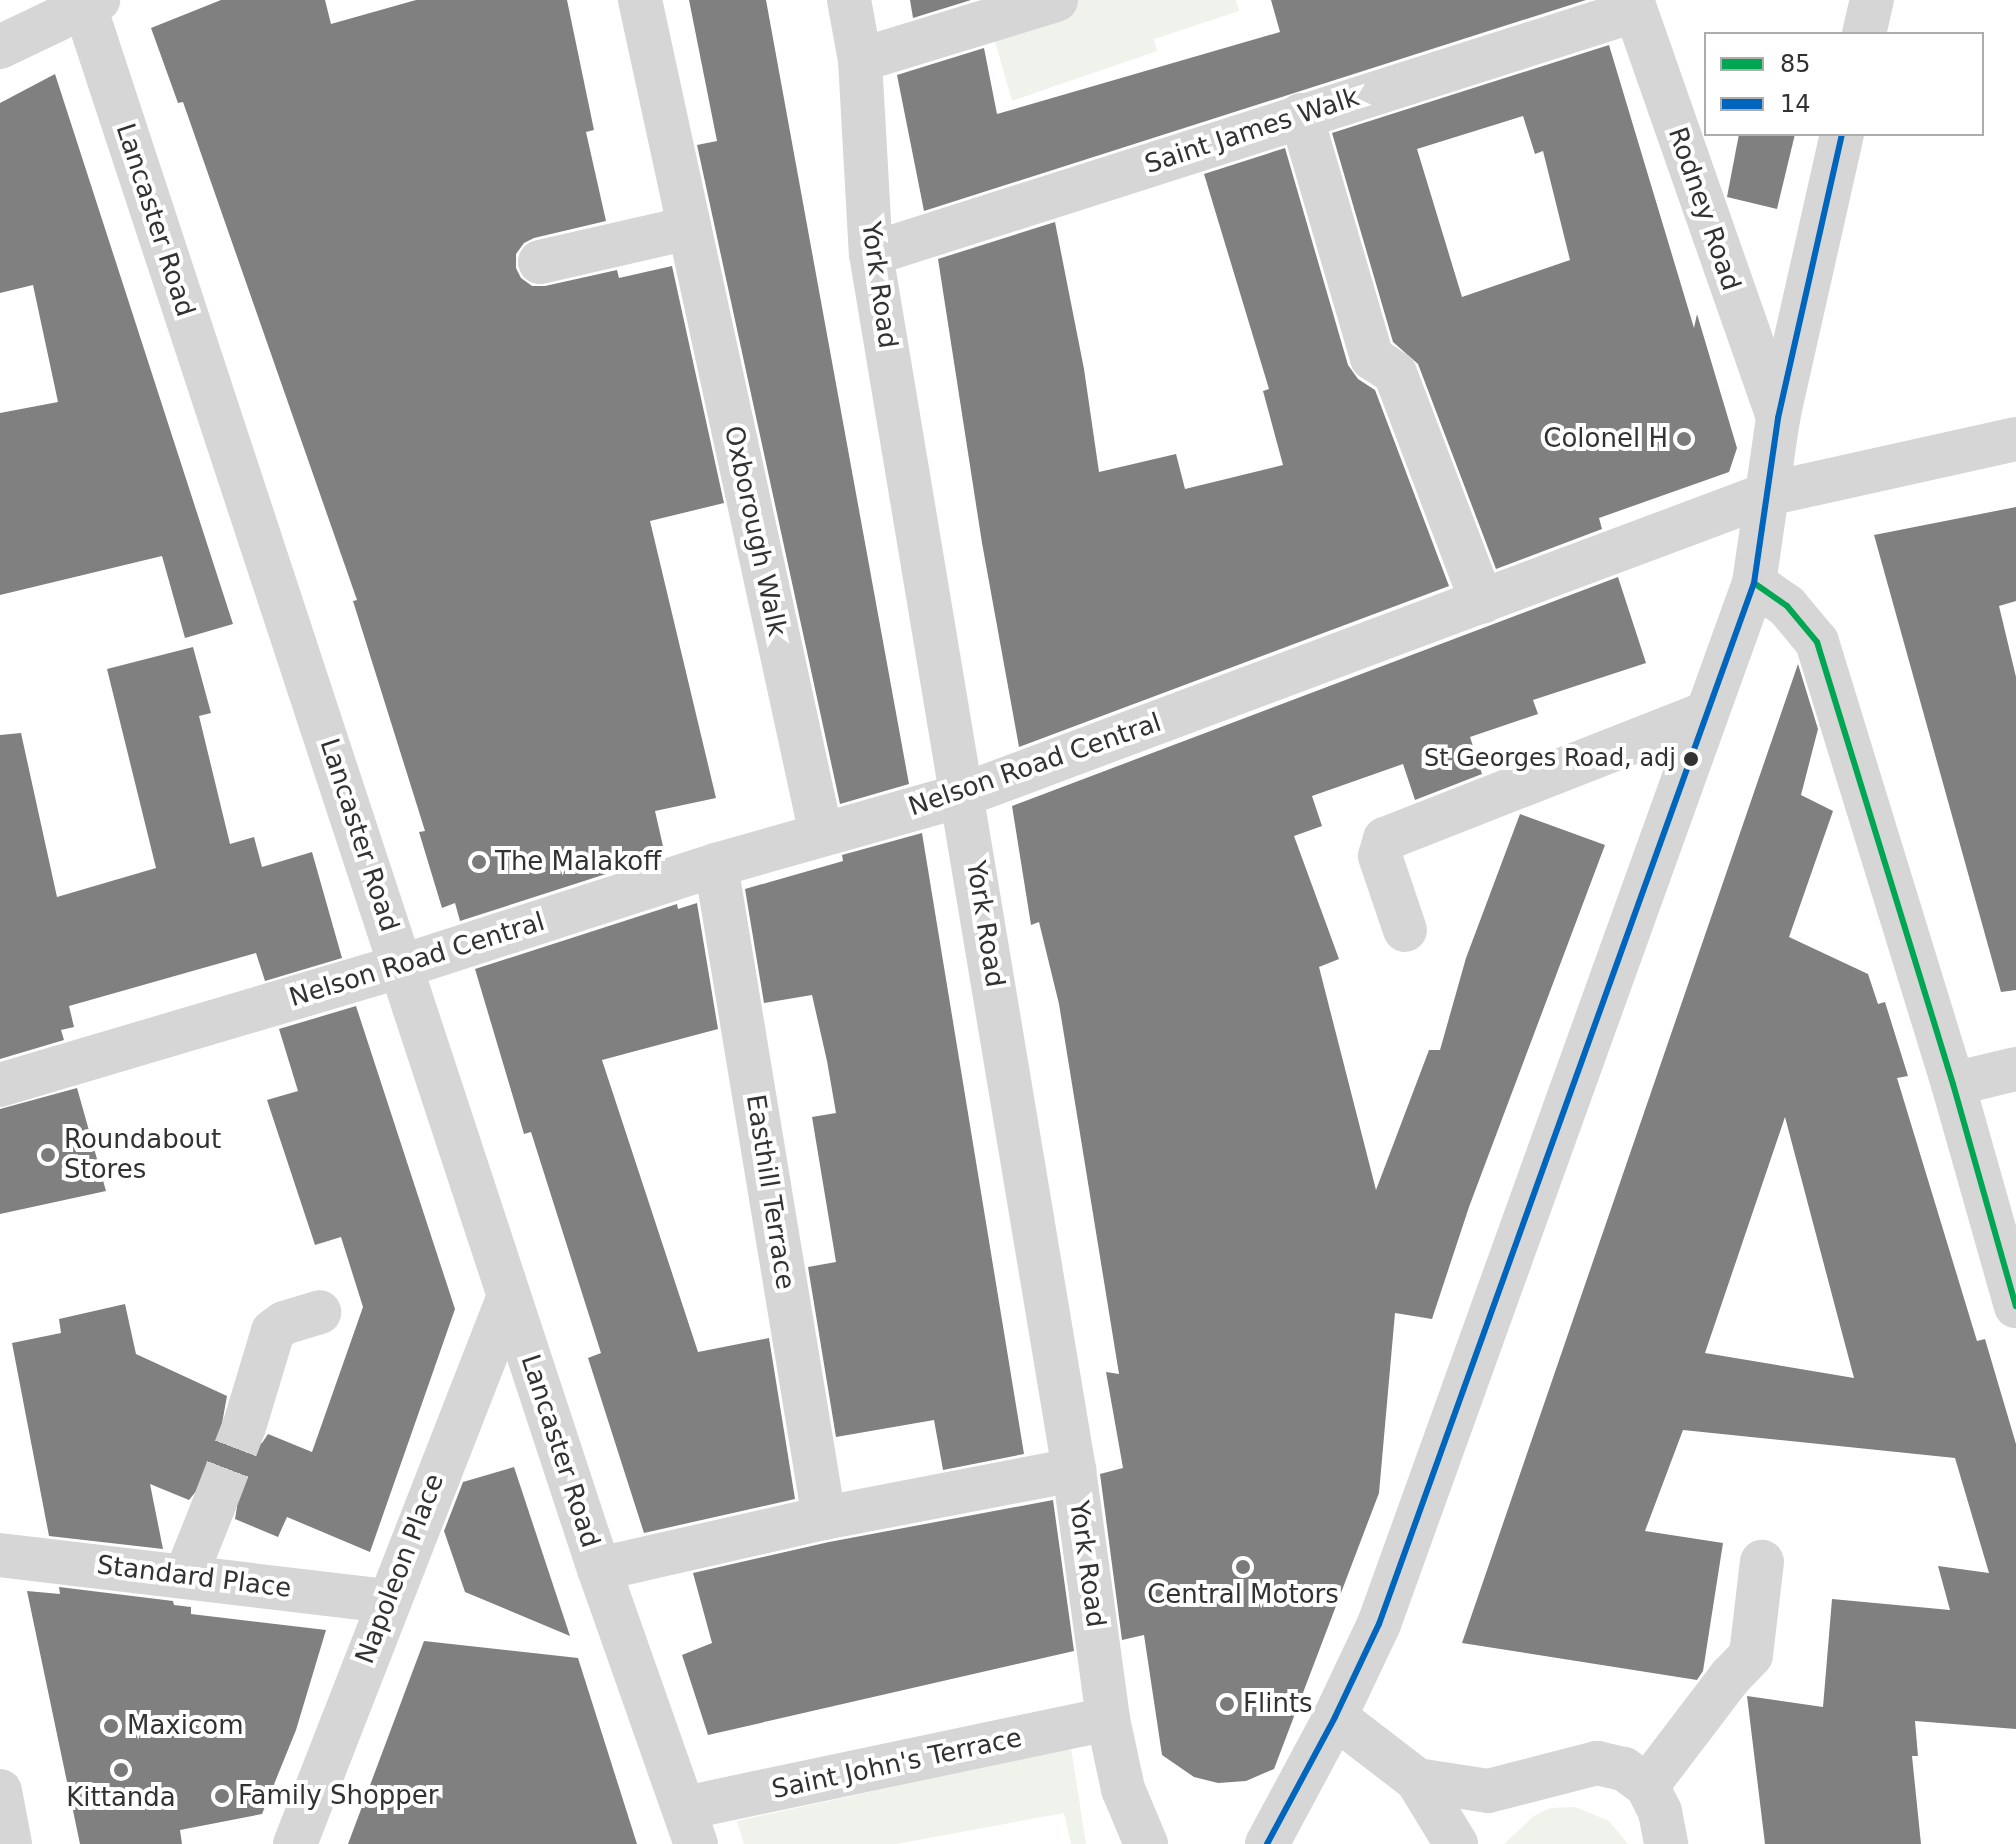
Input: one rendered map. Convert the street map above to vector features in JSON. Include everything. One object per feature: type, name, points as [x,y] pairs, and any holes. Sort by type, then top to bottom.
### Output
[{"type":"street","name":"Oxborough Walk","points":[[640,0],[821,834]]},
{"type":"street","name":"York Road","points":[[849,0],[860,60],[871,254],[1074,1470],[1108,1719],[1123,1789],[1146,1844]]},
{"type":"street","points":[[860,60],[1056,0]]},
{"type":"street","points":[[1864,32],[1872,0]]},
{"type":"street","points":[[0,47],[81,5]]},
{"type":"street","name":"Lancaster Road","points":[[81,5],[403,966],[599,1569],[691,1826]]},
{"type":"street","name":"Saint James Walk","points":[[871,254],[1633,5]]},
{"type":"street","name":"Rodney Road","points":[[1633,5],[1778,418]]},
{"type":"street","points":[[1301,115],[1372,358],[1395,373],[1482,602]]},
{"type":"street","points":[[1267,1844],[1335,1717],[1379,1624],[1704,714],[1754,583],[1778,418],[1842,136]]},
{"type":"street","points":[[540,262],[689,228]]},
{"type":"street","name":"Nelson Road Central","points":[[0,1085],[403,966],[716,865],[963,795],[1768,494],[2016,439]]},
{"type":"street","points":[[1754,583],[1787,606],[1817,642],[1953,1084],[2016,1306]]},
{"type":"street","points":[[1405,930],[1380,856],[1385,839],[1704,714]]},
{"type":"street","name":"Easthill Terrace","points":[[716,865],[824,1518]]},
{"type":"street","points":[[1953,1084],[2016,1069]]},
{"type":"street","name":"Napoleon Place","points":[[295,1844],[387,1601],[509,1296]]},
{"type":"street","points":[[245,1424],[273,1331],[284,1323],[319,1312]]},
{"type":"street","points":[[599,1569],[824,1518],[1074,1470]]},
{"type":"street","points":[[186,1575],[212,1510]]},
{"type":"street","name":"Standard Place","points":[[0,1555],[387,1601]]},
{"type":"street","points":[[1647,1786],[1730,1677],[1751,1655],[1762,1562]]},
{"type":"street","points":[[1335,1717],[1417,1780],[1455,1841],[1488,1791]]},
{"type":"street","name":"Saint John's Terrace","points":[[691,1826],[1108,1719]]},
{"type":"street","points":[[1417,1780],[1488,1791],[1597,1763],[1624,1769],[1647,1786],[1660,1812],[1666,1844]]},
{"type":"street","points":[[0,1791],[10,1844]]},
{"type":"shaded area","points":[[1006,0],[1236,0],[1239,11],[1154,39],[1157,51],[1012,101],[985,6]]},
{"type":"shaded area","points":[[1071,1748],[1086,1844],[1071,1844],[1064,1813],[896,1844],[744,1844],[737,1821]]},
{"type":"shaded area","points":[[1575,1807],[1609,1821],[1628,1844],[1504,1844],[1534,1816],[1550,1808]]},
{"type":"building","points":[[221,0],[325,0],[331,24],[416,0],[567,0],[594,130],[586,132],[606,221],[524,243],[516,254],[516,268],[521,278],[532,286],[545,286],[617,270],[619,278],[672,266],[724,503],[650,521],[716,798],[655,811],[665,855],[460,921],[455,903],[442,908],[419,832],[425,831],[353,601],[357,600],[183,102],[178,103],[151,28]]},
{"type":"building","points":[[689,0],[766,0],[909,784],[840,804],[697,145],[717,141]]},
{"type":"building","points":[[910,0],[971,0],[913,18]]},
{"type":"building","points":[[1271,0],[1586,0],[924,211],[897,75],[984,48],[997,114],[1280,32]]},
{"type":"building","points":[[1609,45],[1694,328],[1697,314],[1737,448],[1729,472],[1599,518],[1602,529],[1496,569],[1418,364],[1393,342],[1332,133]],"holes":[[[1523,116],[1535,154],[1543,151],[1570,260],[1462,297],[1417,149]]]},
{"type":"building","points":[[55,74],[233,624],[185,638],[162,556],[0,595],[0,413],[58,402],[33,285],[0,293],[0,103]]},
{"type":"building","points":[[1739,136],[1795,136],[1777,209],[1727,197]]},
{"type":"building","points":[[1285,148],[1348,365],[1358,379],[1375,390],[1449,586],[1019,747],[982,543],[938,259],[1055,222],[1084,369],[1099,472],[1176,454],[1185,489],[1283,465],[1263,391],[1269,389],[1204,174]]},
{"type":"building","points":[[2016,507],[2016,601],[1999,606],[2016,677],[2016,990],[2001,992],[1874,535]]},
{"type":"building","points":[[1618,577],[1646,663],[1533,700],[1538,714],[1470,737],[1482,774],[1415,800],[1403,764],[1312,796],[1322,826],[1294,836],[1339,959],[1319,967],[1376,1190],[1429,1050],[1440,1050],[1466,958],[1520,814],[1605,845],[1469,1207],[1432,1319],[1395,1313],[1379,1493],[1274,1769],[1246,1781],[1218,1783],[1194,1777],[1162,1755],[1144,1635],[1122,1640],[1100,1474],[1123,1468],[1106,1372],[1119,1374],[1059,1004],[1039,922],[1031,925],[1012,806]]},
{"type":"building","points":[[193,647],[211,713],[199,716],[230,844],[254,837],[262,867],[312,852],[342,958],[265,981],[256,953],[69,1006],[74,1027],[61,1030],[64,1040],[0,1059],[0,735],[21,733],[57,897],[156,868],[107,669]]},
{"type":"building","points":[[1798,664],[1818,729],[1801,795],[1833,811],[1789,937],[1868,974],[1878,1004],[1885,1002],[1908,1076],[1897,1078],[1977,1341],[1985,1339],[2016,1444],[2016,1729],[1915,1721],[1918,1756],[1912,1756],[1921,1844],[1765,1844],[1747,1696],[1823,1707],[1832,1599],[1950,1610],[1938,1566],[1989,1573],[1955,1458],[1683,1430],[1645,1531],[1723,1543],[1703,1671],[1697,1680],[1462,1643]],"holes":[[[1785,1117],[1854,1378],[1705,1353]]]},
{"type":"building","points":[[922,833],[1024,1454],[943,1470],[934,1420],[836,1437],[808,1267],[836,1262],[812,1117],[836,1113],[812,995],[764,1003],[745,889],[843,861],[842,855]]},
{"type":"building","points":[[697,903],[718,1029],[602,1060],[698,1352],[769,1338],[795,1499],[644,1533],[588,1358],[601,1353],[531,1132],[524,1134],[475,969],[677,904],[678,909]]},
{"type":"building","points":[[356,1006],[455,1309],[370,1552],[287,1517],[278,1537],[235,1519],[237,1507],[232,1495],[222,1487],[209,1485],[197,1490],[189,1500],[150,1484],[163,1549],[49,1536],[12,1343],[61,1333],[59,1319],[125,1304],[136,1354],[227,1396],[221,1429],[227,1442],[237,1448],[250,1448],[262,1443],[268,1434],[312,1452],[363,1307],[341,1237],[315,1245],[267,1100],[298,1091],[279,1029]]},
{"type":"building","name":"Roundabout Stores","points":[[77,1088],[106,1191],[0,1214],[0,1109]]},
{"type":"building","points":[[514,1467],[570,1636],[465,1592],[444,1531],[463,1482]]},
{"type":"building","points":[[1053,1500],[1074,1651],[708,1735],[682,1655],[712,1643],[693,1573],[829,1542]]},
{"type":"building","points":[[59,1587],[173,1601],[174,1605],[191,1607],[191,1614],[326,1630],[296,1730],[262,1814],[180,1830],[182,1844],[80,1844],[27,1591],[60,1594]]},
{"type":"building","points":[[424,1641],[578,1658],[637,1844],[348,1844]]},
{"type":"tunnel","points":[[212,1510],[245,1424]]},
{"type":"transit line","name":"14","points":[[1267,1844],[1335,1717],[1379,1624],[1754,583],[1778,418],[1842,136]]},
{"type":"transit line","name":"85","points":[[1754,583],[1787,606],[1817,642],[1953,1084],[2016,1306]]},
{"type":"place","name":"Colonel H","points":[[1684,439]]},
{"type":"place","name":"St Georges Road, adj","points":[[1691,759]]},
{"type":"place","name":"The Malakoff","points":[[479,862]]},
{"type":"place","name":"Roundabout Stores","points":[[48,1155]]},
{"type":"place","name":"Central Motors","points":[[1243,1567]]},
{"type":"place","name":"Flints","points":[[1227,1704]]},
{"type":"place","name":"Maxicom","points":[[111,1726]]},
{"type":"place","name":"Kittanda","points":[[121,1770]]},
{"type":"place","name":"Family Shopper","points":[[222,1796]]}]
